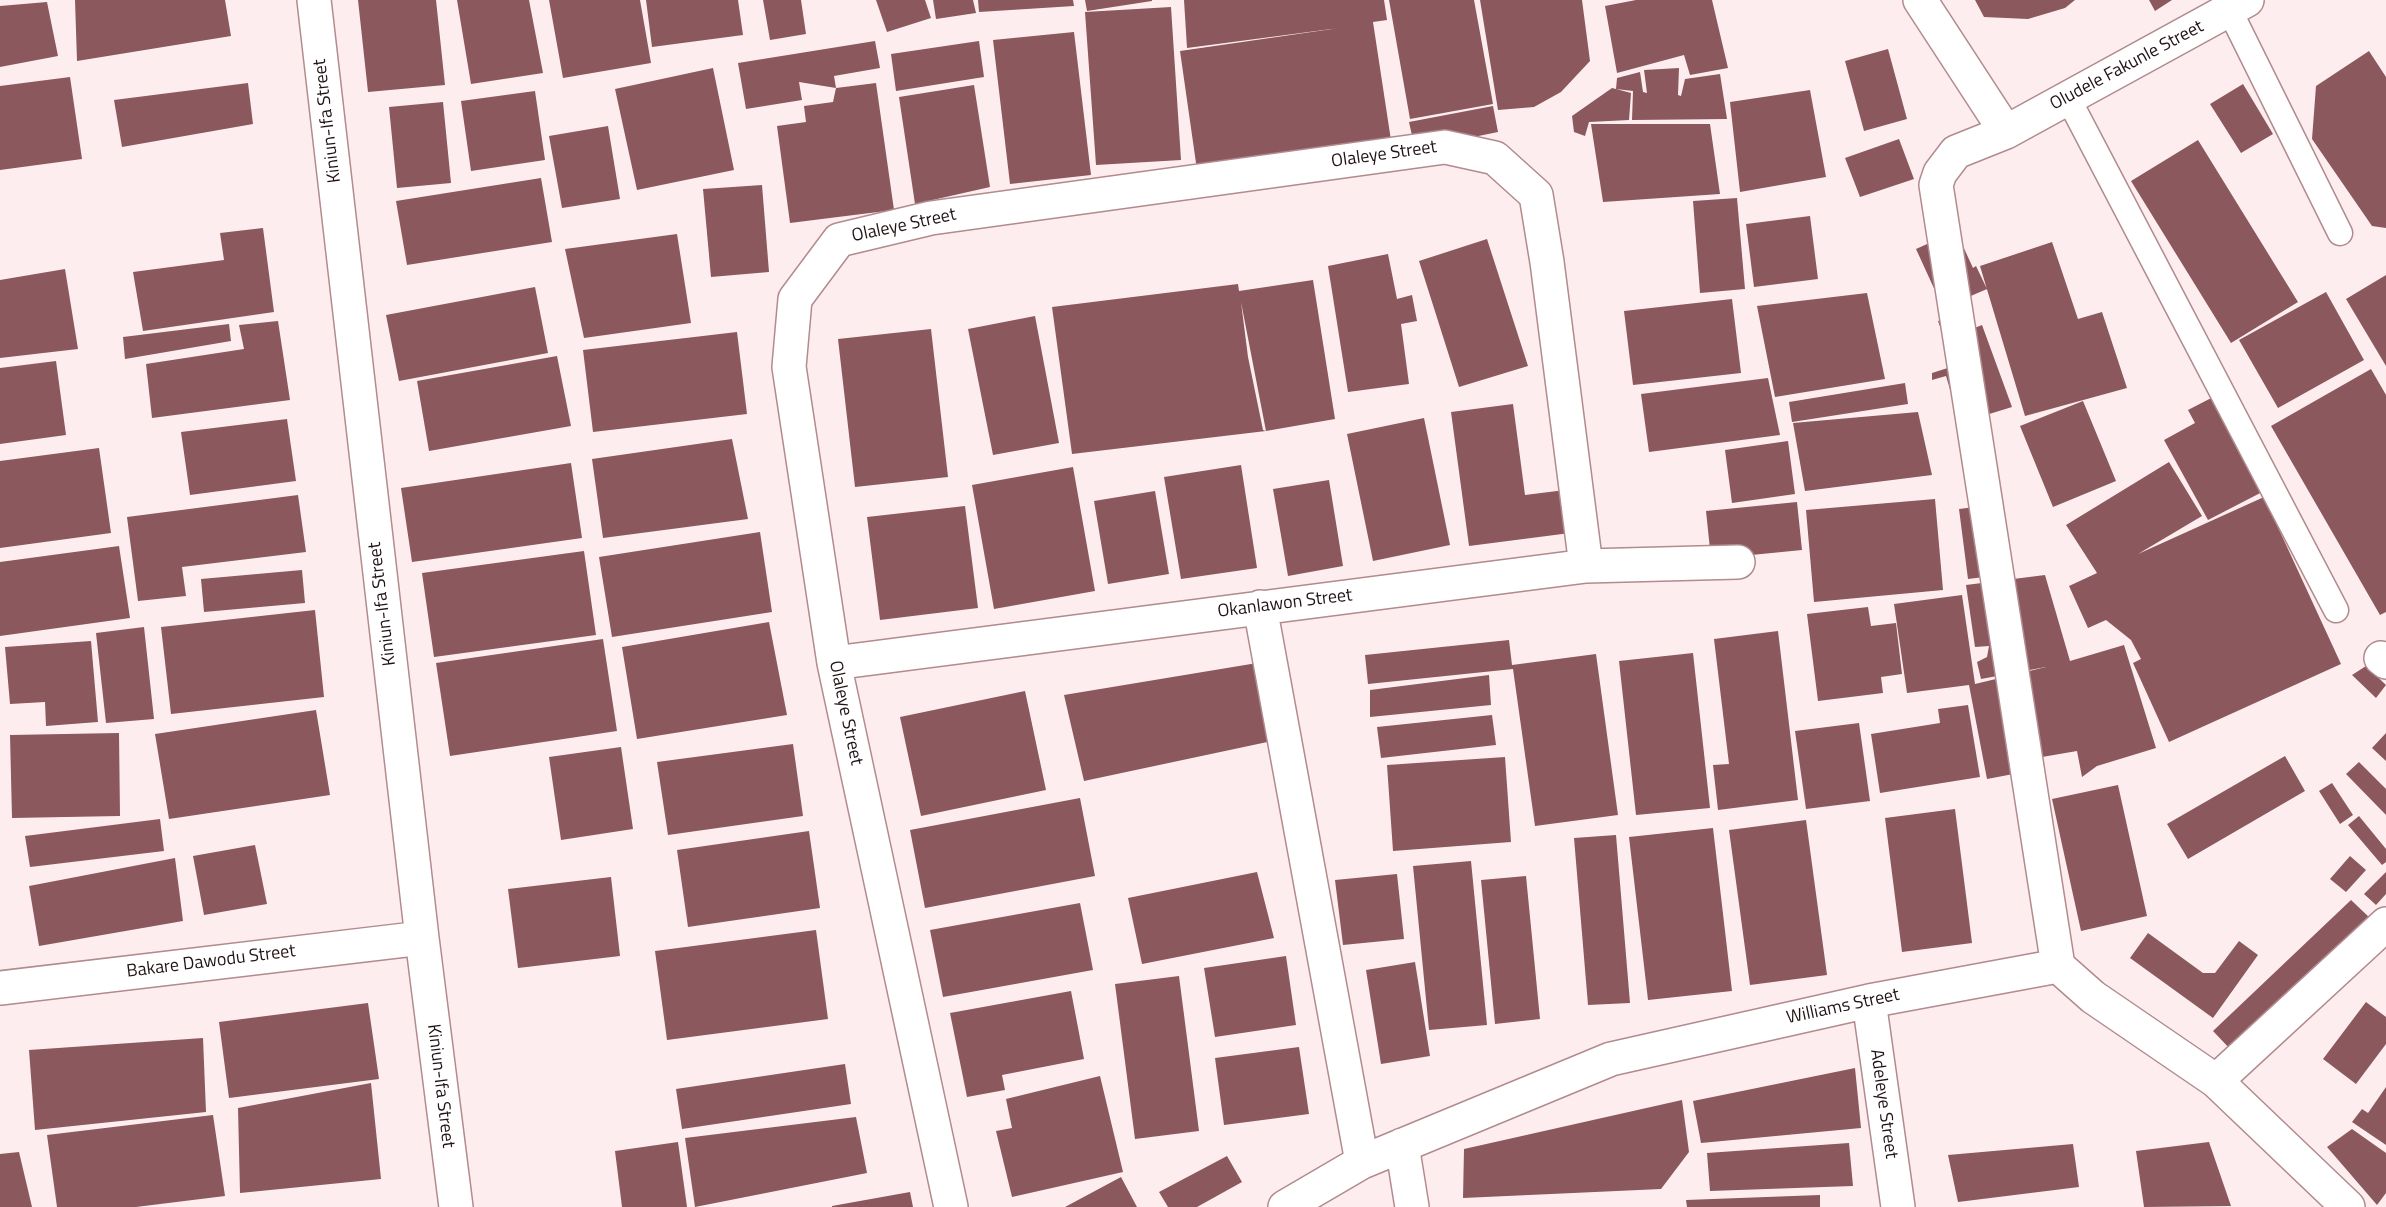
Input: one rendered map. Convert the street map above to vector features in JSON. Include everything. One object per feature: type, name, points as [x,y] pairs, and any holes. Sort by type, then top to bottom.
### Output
[{"type":"street","name":"Kiniun-Ifa Street","points":[[314,0],[422,938],[456,1207]]},
{"type":"street","points":[[1920,0],[2006,132]]},
{"type":"street","name":"Oludele Fakunle Street","points":[[2058,966],[1936,185],[1940,173],[1956,152],[2006,132],[2239,5]]},
{"type":"street","name":"Olaleye Street","points":[[951,1207],[834,663],[789,367],[795,299],[839,240],[932,218],[1445,147],[1496,158],[1536,195],[1547,262],[1586,566]]},
{"type":"street","name":"Okanlawon Street","points":[[834,663],[1586,566],[1738,562]]},
{"type":"street","points":[[1260,607],[1362,1162]]},
{"type":"street","points":[[2216,1081],[2386,924]]},
{"type":"street","name":"Bakare Dawodu Street","points":[[1,981],[422,938]]},
{"type":"street","points":[[2058,966],[2093,997],[2216,1081],[2341,1203]]},
{"type":"street","name":"Williams Street","points":[[1285,1207],[1362,1162],[1611,1059],[1869,1001],[2058,966]]},
{"type":"street","name":"Adeleye Street","points":[[1869,1001],[1898,1207]]},
{"type":"street","points":[[1402,1146],[1412,1207]]},
{"type":"lane","points":[[2239,5],[2340,233]]},
{"type":"lane","points":[[2067,98],[2336,610]]},
{"type":"building","points":[[75,0],[225,0],[231,36],[77,61]]},
{"type":"building","points":[[358,0],[436,0],[445,85],[368,92]]},
{"type":"building","points":[[457,0],[529,0],[543,73],[471,84]]},
{"type":"building","points":[[549,0],[640,0],[651,63],[563,78]]},
{"type":"building","points":[[646,0],[738,0],[743,35],[652,47]]},
{"type":"building","points":[[763,0],[801,0],[806,34],[770,40]]},
{"type":"building","points":[[876,0],[925,0],[931,18],[887,32]]},
{"type":"building","points":[[933,0],[973,0],[976,13],[936,19]]},
{"type":"building","points":[[978,0],[1073,0],[1074,6],[979,12]]},
{"type":"building","points":[[1085,0],[1152,0],[1152,1],[1087,11]]},
{"type":"building","points":[[1184,0],[1384,0],[1387,20],[1373,22],[1392,147],[1197,170],[1180,51],[1339,28],[1187,48]]},
{"type":"building","points":[[1389,0],[1474,0],[1493,104],[1410,119]]},
{"type":"building","points":[[1480,0],[1582,0],[1590,61],[1561,92],[1534,107],[1498,110]]},
{"type":"building","points":[[1636,0],[1712,0],[1728,68],[1690,75],[1684,55],[1617,73],[1605,6]]},
{"type":"building","points":[[1975,0],[2075,0],[2065,8],[2028,19],[1984,17]]},
{"type":"building","points":[[2149,0],[2172,0],[2155,11]]},
{"type":"building","points":[[47,2],[58,56],[0,67],[0,6]]},
{"type":"building","points":[[1171,7],[1181,160],[1096,165],[1085,12]]},
{"type":"building","points":[[1074,32],[1091,175],[1010,184],[993,40]]},
{"type":"building","points":[[875,41],[880,68],[834,76],[836,88],[799,82],[802,100],[746,109],[738,63]]},
{"type":"building","points":[[979,41],[984,77],[896,91],[891,54]]},
{"type":"building","points":[[1888,49],[1907,119],[1864,131],[1845,61]]},
{"type":"building","points":[[2369,51],[2386,77],[2386,228],[2372,226],[2312,139],[2316,86]]},
{"type":"building","points":[[713,68],[734,170],[637,190],[615,89]]},
{"type":"building","points":[[1679,68],[1678,95],[1681,96],[1685,79],[1720,74],[1727,119],[1632,120],[1633,91],[1616,89],[1617,78],[1640,72],[1643,92],[1647,93],[1644,70]]},
{"type":"building","points":[[70,77],[82,159],[0,170],[0,86]]},
{"type":"building","points":[[248,83],[253,124],[122,147],[114,100]]},
{"type":"building","points":[[876,83],[894,210],[790,223],[777,126],[806,122],[804,106],[833,102],[836,88]]},
{"type":"building","points":[[2243,84],[2273,134],[2241,153],[2210,104]]},
{"type":"building","points":[[974,85],[990,187],[915,204],[899,97]]},
{"type":"building","points":[[1612,88],[1631,93],[1629,120],[1589,122],[1585,136],[1574,132],[1572,116]]},
{"type":"building","points":[[1810,90],[1826,177],[1740,192],[1730,102]]},
{"type":"building","points":[[535,91],[545,160],[471,171],[461,101]]},
{"type":"building","points":[[443,102],[451,183],[397,188],[389,107]]},
{"type":"building","points":[[1493,106],[1498,132],[1415,149],[1409,122]]},
{"type":"building","points":[[1591,124],[1710,124],[1720,194],[1603,202]]},
{"type":"building","points":[[608,126],[620,199],[562,208],[549,136]]},
{"type":"building","points":[[1899,139],[1914,179],[1860,197],[1845,158]]},
{"type":"building","points":[[2198,140],[2298,302],[2231,343],[2131,181]]},
{"type":"building","points":[[541,178],[552,242],[407,265],[396,201]]},
{"type":"building","points":[[762,185],[769,272],[711,277],[703,189]]},
{"type":"building","points":[[1737,198],[1745,289],[1700,293],[1693,201]]},
{"type":"building","points":[[1810,216],[1818,279],[1754,287],[1746,224]]},
{"type":"building","points":[[263,228],[274,312],[143,331],[133,272],[224,260],[220,233]]},
{"type":"building","points":[[1956,231],[1973,268],[1976,266],[1987,289],[1943,308],[1916,249]]},
{"type":"building","points":[[677,234],[691,323],[584,338],[565,249]]},
{"type":"building","points":[[1487,239],[1528,366],[1459,387],[1419,261]]},
{"type":"building","points":[[2052,242],[2078,319],[2102,312],[2127,388],[2025,416],[1980,266]]},
{"type":"building","points":[[1388,254],[1397,299],[1412,295],[1417,321],[1401,324],[1409,384],[1348,392],[1328,266]]},
{"type":"building","points":[[65,269],[78,349],[0,358],[0,280]]},
{"type":"building","points":[[2386,275],[2386,366],[2346,299]]},
{"type":"building","points":[[1313,280],[1335,419],[1266,431],[1072,454],[1052,307],[1238,284],[1239,291]],"holes":[[[1241,302],[1266,431],[1263,430],[1248,357]]]},
{"type":"building","points":[[535,287],[548,353],[399,381],[386,315]]},
{"type":"building","points":[[2326,292],[2364,360],[2278,408],[2239,340]]},
{"type":"building","points":[[1867,293],[1885,379],[1775,397],[1757,306]]},
{"type":"building","points":[[1732,299],[1741,373],[1633,385],[1624,311]]},
{"type":"building","points":[[1966,311],[1972,329],[1982,325],[2012,407],[1960,423],[1946,376],[1932,380],[1932,373],[1954,366],[1938,321]]},
{"type":"building","points":[[1035,316],[1059,443],[993,455],[968,329]]},
{"type":"building","points":[[278,321],[290,400],[152,418],[146,364],[244,349],[239,325]]},
{"type":"building","points":[[229,324],[231,341],[125,359],[123,337]]},
{"type":"building","points":[[931,329],[948,477],[855,487],[838,339]]},
{"type":"building","points":[[737,332],[747,414],[593,432],[583,350]]},
{"type":"building","points":[[557,356],[571,426],[429,451],[417,381]]},
{"type":"building","points":[[56,361],[66,435],[0,444],[0,368]]},
{"type":"building","points":[[2371,369],[2386,395],[2386,612],[2380,615],[2271,426]]},
{"type":"building","points":[[1768,378],[1780,435],[1649,452],[1641,394]]},
{"type":"building","points":[[1905,383],[1908,404],[1792,422],[1789,402]]},
{"type":"building","points":[[2217,395],[2268,489],[2208,520],[2164,440],[2195,423],[2188,410]]},
{"type":"building","points":[[2083,401],[2116,481],[2053,507],[2020,426]]},
{"type":"building","points":[[1513,404],[1525,495],[1565,490],[1570,533],[1469,546],[1451,412]]},
{"type":"building","points":[[1918,412],[1932,475],[1805,491],[1793,423]]},
{"type":"building","points":[[1424,418],[1450,545],[1373,561],[1347,434]]},
{"type":"building","points":[[287,419],[296,481],[190,495],[181,432]]},
{"type":"building","points":[[732,439],[748,519],[603,538],[592,459]]},
{"type":"building","points":[[1788,441],[1795,494],[1732,503],[1725,450]]},
{"type":"building","points":[[99,448],[111,533],[0,548],[0,461]]},
{"type":"building","points":[[2169,462],[2202,516],[2138,554],[2264,497],[2341,664],[2169,742],[2133,663],[2141,659],[2131,640],[2106,620],[2088,628],[2069,586],[2097,573],[2066,525]]},
{"type":"building","points":[[571,463],[582,538],[412,562],[401,488]]},
{"type":"building","points":[[1241,465],[1257,568],[1181,579],[1164,477]]},
{"type":"building","points":[[1073,467],[1095,591],[994,609],[972,485]]},
{"type":"building","points":[[1329,480],[1343,566],[1288,576],[1273,489]]},
{"type":"building","points":[[1155,491],[1169,574],[1108,584],[1094,501]]},
{"type":"building","points":[[298,495],[306,552],[182,567],[186,596],[138,601],[127,517]]},
{"type":"building","points":[[1935,499],[1943,590],[1814,602],[1806,510]]},
{"type":"building","points":[[1797,502],[1802,550],[1711,559],[1706,511]]},
{"type":"building","points":[[965,506],[978,608],[880,620],[867,517]]},
{"type":"building","points":[[1983,506],[1992,576],[1968,579],[1959,509]]},
{"type":"building","points":[[760,532],[772,612],[612,637],[599,557]]},
{"type":"building","points":[[119,546],[130,618],[0,636],[0,562]]},
{"type":"building","points":[[584,551],[596,635],[434,657],[422,573]]},
{"type":"building","points":[[302,570],[305,603],[204,612],[201,579]]},
{"type":"building","points":[[2045,575],[2070,661],[2124,645],[2156,748],[2097,766],[2082,777],[2077,751],[2042,757],[2045,768],[1987,779],[1969,685],[1907,693],[1894,604],[1962,595],[1975,684],[2046,667],[1981,679],[1977,662],[1987,657],[1989,646],[1975,647],[1966,585]]},
{"type":"building","points":[[1868,607],[1871,626],[1896,623],[1902,674],[1881,677],[1883,693],[1818,701],[1807,614]]},
{"type":"building","points":[[315,610],[324,697],[171,714],[161,627]]},
{"type":"building","points":[[769,622],[787,715],[637,739],[622,647]]},
{"type":"building","points":[[144,627],[154,719],[106,723],[96,633]]},
{"type":"building","points":[[1778,631],[1798,800],[1718,810],[1713,765],[1729,764],[1714,639]]},
{"type":"building","points":[[603,639],[617,731],[450,756],[436,663]]},
{"type":"building","points":[[1509,640],[1512,665],[1596,654],[1618,815],[1535,826],[1513,669],[1368,684],[1365,655]]},
{"type":"building","points":[[91,641],[98,722],[46,726],[45,702],[10,704],[5,647]]},
{"type":"building","points":[[1693,653],[1710,808],[1636,815],[1619,661]]},
{"type":"building","points":[[1257,663],[1272,741],[1084,781],[1064,695]]},
{"type":"building","points":[[2366,666],[2386,685],[2376,698],[2352,675]]},
{"type":"building","points":[[1489,675],[1491,705],[1370,717],[1370,690]]},
{"type":"building","points":[[1025,691],[1046,790],[921,816],[900,717]]},
{"type":"building","points":[[1968,705],[1980,777],[1880,793],[1871,734],[1940,723],[1938,709]]},
{"type":"building","points":[[316,710],[330,795],[169,819],[155,734]]},
{"type":"building","points":[[1492,715],[1496,745],[1381,758],[1377,727]]},
{"type":"building","points":[[1859,723],[1870,801],[1806,809],[1795,731]]},
{"type":"building","points":[[119,733],[120,816],[12,818],[10,735]]},
{"type":"building","points":[[2386,733],[2386,761],[2372,748]]},
{"type":"building","points":[[793,744],[803,816],[668,835],[657,762]]},
{"type":"building","points":[[621,747],[633,829],[561,840],[549,757]]},
{"type":"building","points":[[2285,756],[2305,791],[2188,859],[2167,824]]},
{"type":"building","points":[[1505,757],[1511,842],[1393,851],[1387,765]]},
{"type":"building","points":[[2359,762],[2386,789],[2386,815],[2346,774]]},
{"type":"building","points":[[2332,783],[2353,815],[2340,824],[2319,791]]},
{"type":"building","points":[[2118,785],[2147,916],[2081,931],[2052,799]]},
{"type":"building","points":[[1080,798],[1095,876],[925,908],[910,830]]},
{"type":"building","points":[[1955,809],[1972,943],[1902,952],[1885,818]]},
{"type":"building","points":[[2359,816],[2386,849],[2386,862],[2382,865],[2348,825]]},
{"type":"building","points":[[160,819],[164,851],[30,867],[25,836]]},
{"type":"building","points":[[1806,820],[1827,975],[1750,985],[1729,830]]},
{"type":"building","points":[[1713,828],[1732,991],[1648,1000],[1629,837]]},
{"type":"building","points":[[809,831],[820,908],[688,927],[677,850]]},
{"type":"building","points":[[1616,835],[1630,1003],[1588,1005],[1574,838]]},
{"type":"building","points":[[255,845],[267,904],[204,915],[193,856]]},
{"type":"building","points":[[2350,856],[2366,870],[2346,892],[2330,879]]},
{"type":"building","points":[[175,858],[183,921],[39,946],[29,886]]},
{"type":"building","points":[[1471,861],[1487,1025],[1429,1030],[1413,866]]},
{"type":"building","points":[[1257,872],[1274,938],[1142,964],[1128,898]]},
{"type":"building","points":[[2386,872],[2386,894],[2376,905],[2364,894]]},
{"type":"building","points":[[1397,874],[1404,939],[1343,945],[1335,880]]},
{"type":"building","points":[[1526,876],[1540,1019],[1495,1024],[1481,880]]},
{"type":"building","points":[[611,877],[620,956],[518,968],[508,889]]},
{"type":"building","points":[[2351,900],[2370,918],[2231,1050],[2213,1031]]},
{"type":"building","points":[[1080,903],[1093,970],[943,997],[930,930]]},
{"type":"building","points":[[816,930],[828,1019],[667,1040],[655,951]]},
{"type":"building","points":[[2148,933],[2203,973],[2215,973],[2239,941],[2258,955],[2213,1018],[2130,958]]},
{"type":"building","points":[[1286,956],[1296,1025],[1215,1037],[1204,968]]},
{"type":"building","points":[[1415,962],[1430,1056],[1381,1064],[1366,970]]},
{"type":"building","points":[[1179,976],[1199,1131],[1135,1139],[1115,984]]},
{"type":"building","points":[[1071,991],[1084,1059],[1002,1075],[1005,1090],[967,1097],[950,1013]]},
{"type":"building","points":[[2366,1002],[2386,1017],[2386,1044],[2356,1084],[2323,1059]]},
{"type":"building","points":[[368,1003],[379,1079],[229,1098],[219,1022]]},
{"type":"building","points":[[203,1038],[206,1112],[35,1130],[29,1050]]},
{"type":"building","points":[[1299,1047],[1309,1114],[1224,1125],[1215,1058]]},
{"type":"building","points":[[845,1064],[851,1104],[682,1129],[676,1089]]},
{"type":"building","points":[[1855,1068],[1861,1128],[1701,1143],[1693,1101]]},
{"type":"building","points":[[1100,1076],[1123,1172],[1012,1197],[996,1131],[1012,1128],[1006,1099]]},
{"type":"building","points":[[371,1083],[381,1179],[240,1193],[238,1108]]},
{"type":"building","points":[[2386,1087],[2386,1145],[2352,1122],[2362,1109],[2368,1113]]},
{"type":"building","points":[[1682,1100],[1689,1152],[1661,1189],[1463,1198],[1464,1149]]},
{"type":"building","points":[[213,1115],[225,1196],[136,1207],[57,1207],[47,1135]]},
{"type":"building","points":[[856,1117],[867,1173],[695,1207],[685,1138]]},
{"type":"building","points":[[2352,1129],[2386,1153],[2386,1193],[2377,1205],[2327,1147]]},
{"type":"building","points":[[678,1142],[687,1207],[622,1207],[615,1151]]},
{"type":"building","points":[[2209,1142],[2231,1206],[2144,1207],[2136,1151]]},
{"type":"building","points":[[1849,1143],[1853,1186],[1710,1191],[1707,1153]]},
{"type":"building","points":[[2073,1144],[2079,1187],[1958,1202],[1948,1155]]},
{"type":"building","points":[[19,1152],[32,1207],[0,1207],[0,1154]]},
{"type":"building","points":[[1227,1156],[1242,1182],[1197,1207],[1168,1207],[1159,1192]]},
{"type":"building","points":[[1121,1177],[1137,1207],[1065,1207]]},
{"type":"building","points":[[910,1192],[913,1207],[832,1207],[832,1206]]},
{"type":"building","points":[[1820,1195],[1820,1207],[1687,1207],[1686,1200]]}]
